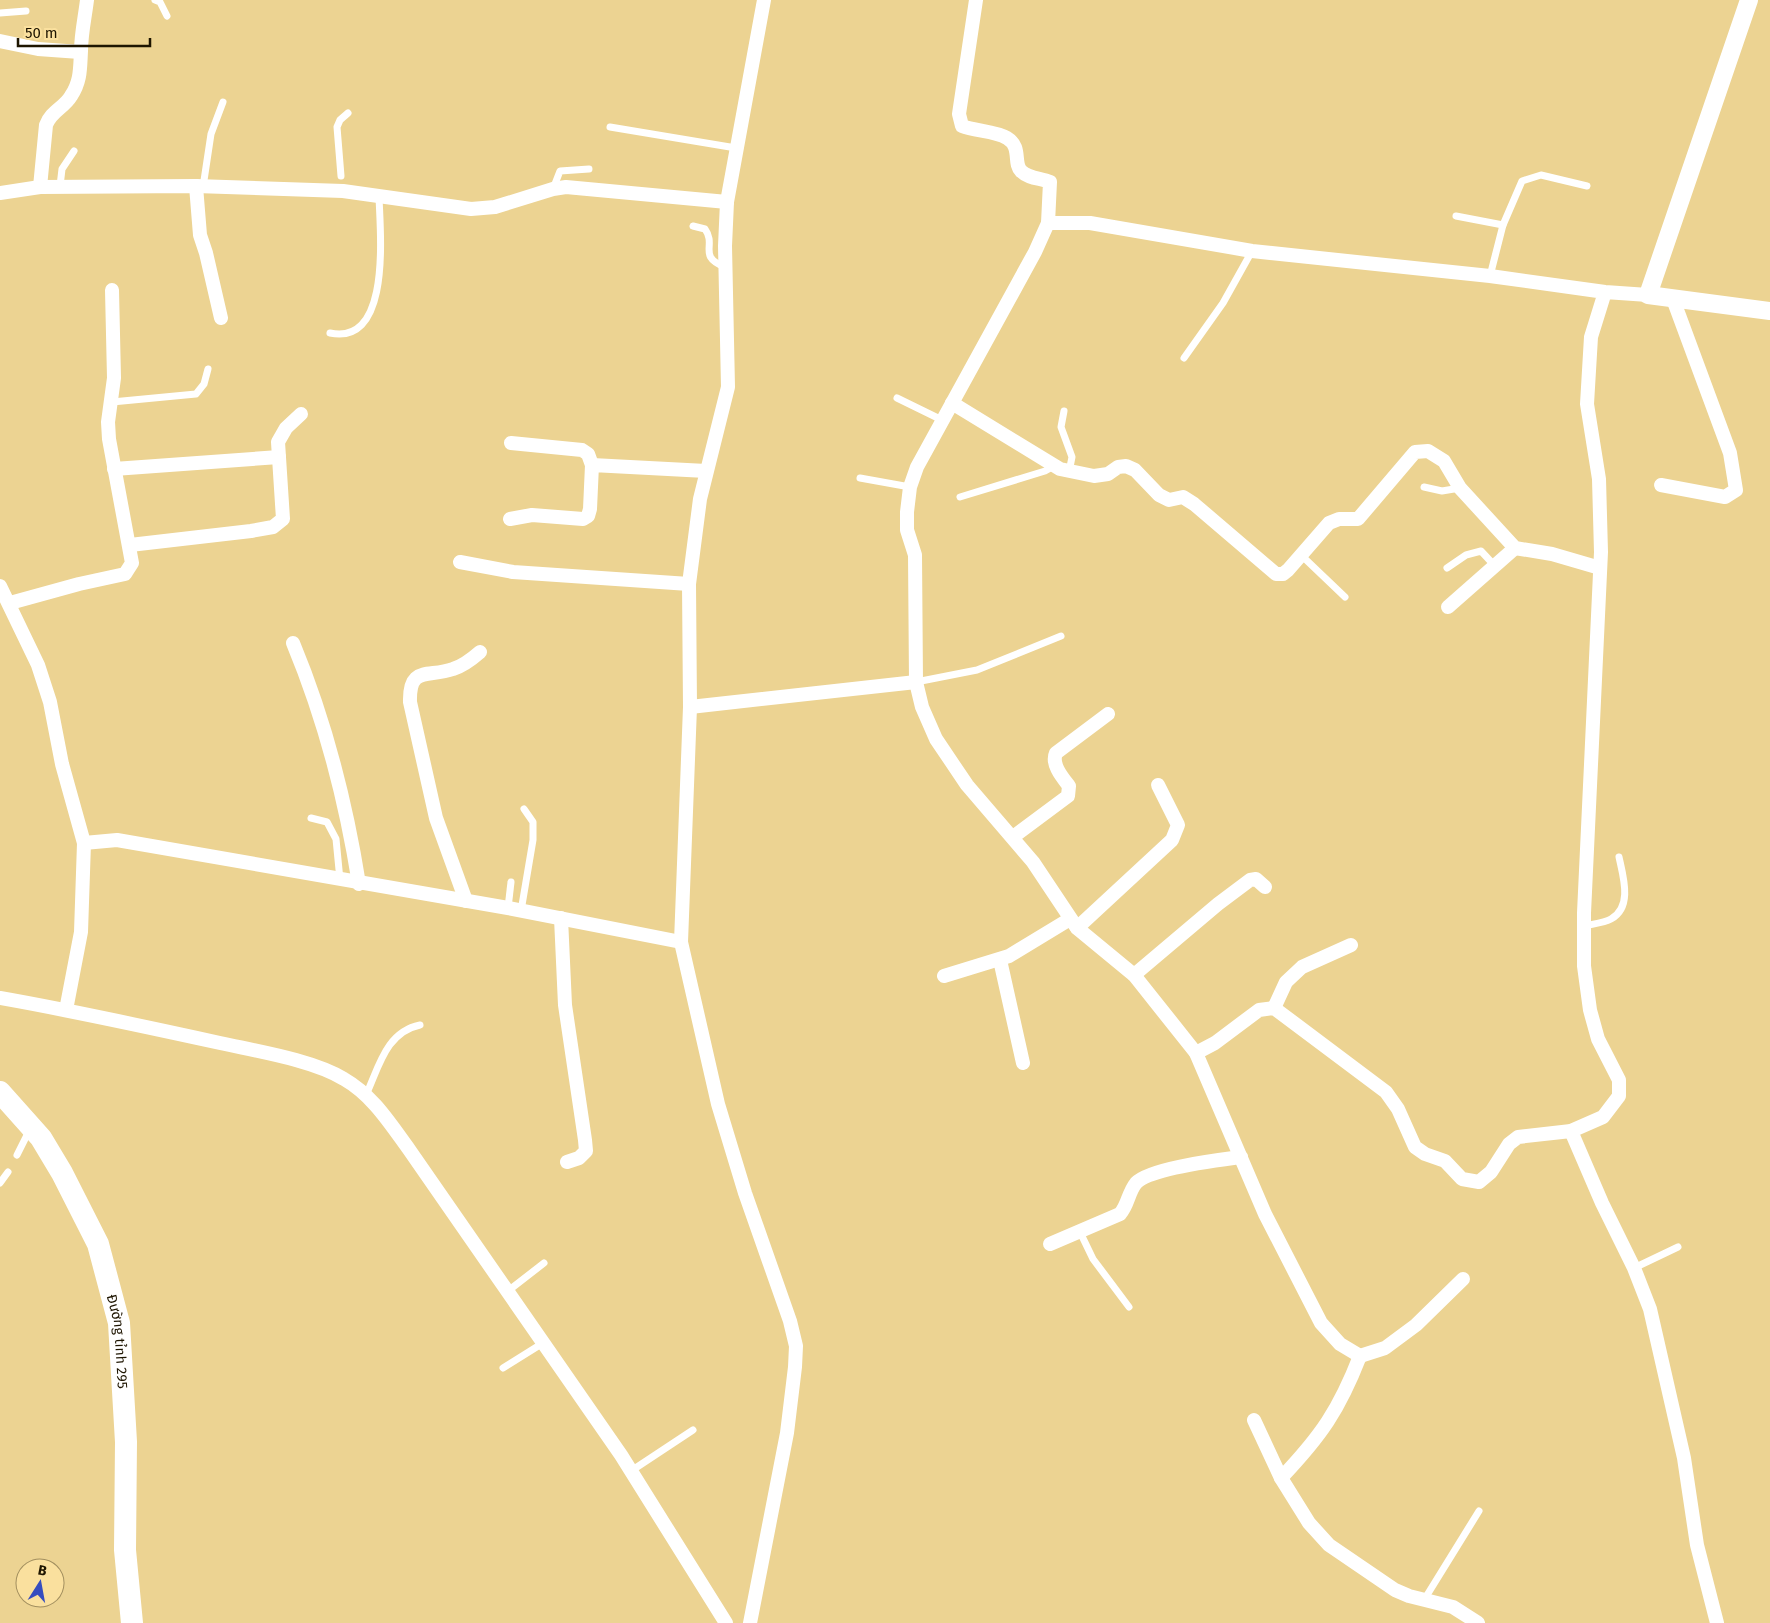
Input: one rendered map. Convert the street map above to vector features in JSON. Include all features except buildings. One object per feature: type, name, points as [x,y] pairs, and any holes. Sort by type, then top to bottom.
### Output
[{"type":"main road","name":"Đường tỉnh 295","points":[[0,1092],[32,1126],[62,1173],[98,1244],[119,1324],[126,1442],[125,1550],[132,1623]]},
{"type":"street","points":[[40,187],[46,125],[49,116],[71,98],[82,66],[80,52],[87,0]]},
{"type":"street","points":[[750,1623],[787,1433],[796,1346],[790,1322],[745,1193],[718,1104],[681,942],[690,707],[690,584],[700,499],[728,387],[727,202],[764,0]]},
{"type":"street","points":[[976,0],[959,114],[962,126],[1007,138],[1018,151],[1018,166],[1021,171],[1028,176],[1050,182],[1048,223],[1035,252],[917,467],[910,487],[907,530],[915,555],[916,682],[922,707],[936,739],[967,785],[1034,862],[1074,923],[1134,975],[1196,1053],[1265,1214],[1321,1323],[1340,1344],[1360,1356],[1385,1348],[1416,1325],[1464,1279]]},
{"type":"street","points":[[1648,296],[1749,0]]},
{"type":"street","points":[[0,41],[38,49],[80,52]]},
{"type":"street","points":[[0,195],[40,187],[60,186],[342,184],[378,195],[471,209],[495,207],[553,189],[566,187],[727,202]]},
{"type":"street","points":[[200,186],[200,235],[221,318]]},
{"type":"street","points":[[1048,223],[1090,223],[1252,251],[1490,276],[1605,292],[1770,311]]},
{"type":"street","points":[[10,603],[79,584],[125,574],[132,563],[109,439],[108,422],[112,402],[114,352],[112,290]]},
{"type":"street","points":[[1196,1053],[1215,1043],[1259,1010],[1274,1008],[1386,1092],[1398,1108],[1415,1147],[1424,1154],[1445,1161],[1462,1179],[1479,1182],[1491,1172],[1509,1144],[1518,1137],[1571,1131],[1603,1117],[1619,1096],[1619,1080],[1598,1039],[1590,1010],[1584,966],[1584,926],[1600,568],[1599,479],[1587,404],[1591,337],[1605,292]]},
{"type":"street","points":[[1661,484],[1725,497],[1736,490],[1730,453],[1673,299]]},
{"type":"street","points":[[952,403],[1054,466],[1069,472],[1094,476],[1108,474],[1118,467],[1126,466],[1135,470],[1159,495],[1169,500],[1182,497],[1194,504],[1276,574],[1283,574],[1329,523],[1338,519],[1358,519],[1415,452],[1428,450],[1444,461],[1460,488],[1515,548],[1552,554],[1600,568]]},
{"type":"street","points":[[130,545],[251,531],[279,524],[282,519],[278,442],[286,428],[301,414]]},
{"type":"street","points":[[510,519],[532,515],[583,518],[588,516],[592,465],[588,454],[582,450],[511,443]]},
{"type":"street","points":[[114,469],[279,457]]},
{"type":"street","points":[[592,465],[706,471]]},
{"type":"street","points":[[1448,607],[1515,548]]},
{"type":"street","points":[[460,562],[514,572],[690,584]]},
{"type":"street","points":[[0,586],[10,603],[38,665],[50,702],[62,764],[84,843],[81,932],[66,1010]]},
{"type":"street","points":[[293,643],[305,671],[350,823],[359,884]]},
{"type":"street","points":[[466,901],[436,818],[410,702],[410,686],[415,678],[422,674],[454,669],[469,662],[480,652]]},
{"type":"street","points":[[690,707],[916,682]]},
{"type":"street","points":[[1013,837],[1068,796],[1069,786],[1056,765],[1054,759],[1056,753],[1108,714]]},
{"type":"street","points":[[944,976],[1000,960],[1074,923],[1172,840],[1178,825],[1158,785]]},
{"type":"street","points":[[84,843],[117,840],[359,884],[562,918],[681,942]]},
{"type":"street","points":[[1134,975],[1218,904],[1250,880],[1256,879],[1265,887]]},
{"type":"street","points":[[562,918],[564,1005],[579,1092],[586,1151],[579,1158],[567,1162]]},
{"type":"street","points":[[1274,1008],[1286,982],[1302,967],[1351,945]]},
{"type":"street","points":[[1000,960],[1023,1063]]},
{"type":"street","points":[[0,998],[66,1010],[243,1048],[318,1067],[344,1078],[366,1096],[408,1148],[631,1471],[726,1623]]},
{"type":"street","points":[[1571,1131],[1602,1203],[1634,1268],[1650,1309],[1684,1458],[1697,1545],[1717,1623]]},
{"type":"street","points":[[1050,1244],[1120,1214],[1126,1208],[1130,1193],[1137,1183],[1151,1173],[1241,1157]]},
{"type":"street","points":[[1281,1478],[1328,1423],[1346,1392],[1360,1356]]},
{"type":"street","points":[[1254,1420],[1281,1478],[1309,1523],[1329,1545],[1395,1590],[1423,1600],[1453,1607],[1478,1623]]},
{"type":"lane","points":[[155,0],[160,2],[167,16]]},
{"type":"lane","points":[[0,13],[26,11]]},
{"type":"lane","points":[[200,186],[211,134],[223,102]]},
{"type":"lane","points":[[342,184],[337,127],[340,120],[348,113]]},
{"type":"lane","points":[[610,127],[736,148]]},
{"type":"lane","points":[[60,186],[62,169],[74,151]]},
{"type":"lane","points":[[553,189],[560,171],[589,170]]},
{"type":"lane","points":[[1490,276],[1503,225],[1522,181],[1541,175],[1587,186]]},
{"type":"lane","points":[[330,334],[341,336],[349,334],[358,329],[370,314],[376,293],[380,266],[378,195]]},
{"type":"lane","points":[[1456,216],[1503,225]]},
{"type":"lane","points":[[694,226],[705,229],[708,233],[708,256],[714,263],[726,267]]},
{"type":"lane","points":[[1184,358],[1223,302],[1252,251]]},
{"type":"lane","points":[[112,402],[196,394],[204,384],[208,369]]},
{"type":"lane","points":[[897,398],[942,420]]},
{"type":"lane","points":[[1064,411],[1061,427],[1072,457],[1069,472]]},
{"type":"lane","points":[[960,497],[1045,471],[1054,466]]},
{"type":"lane","points":[[860,478],[910,487]]},
{"type":"lane","points":[[1424,487],[1442,491],[1460,488]]},
{"type":"lane","points":[[1448,568],[1466,555],[1481,551],[1495,566]]},
{"type":"lane","points":[[1301,555],[1345,597]]},
{"type":"lane","points":[[916,682],[977,670],[1061,636]]},
{"type":"lane","points":[[515,910],[533,840],[533,822],[524,809]]},
{"type":"lane","points":[[311,818],[327,822],[336,839],[340,880]]},
{"type":"lane","points":[[1584,926],[1611,919],[1623,906],[1625,901],[1624,886],[1619,857]]},
{"type":"lane","points":[[511,882],[515,910]]},
{"type":"lane","points":[[366,1096],[390,1043],[399,1033],[420,1025]]},
{"type":"lane","points":[[17,1155],[32,1126]]},
{"type":"lane","points":[[0,1183],[8,1172]]},
{"type":"lane","points":[[1080,1232],[1093,1259],[1129,1307]]},
{"type":"lane","points":[[1634,1268],[1678,1246]]},
{"type":"lane","points":[[508,1291],[544,1263]]},
{"type":"lane","points":[[503,1368],[543,1343]]},
{"type":"lane","points":[[631,1471],[693,1430]]},
{"type":"lane","points":[[1423,1600],[1479,1510]]}]
